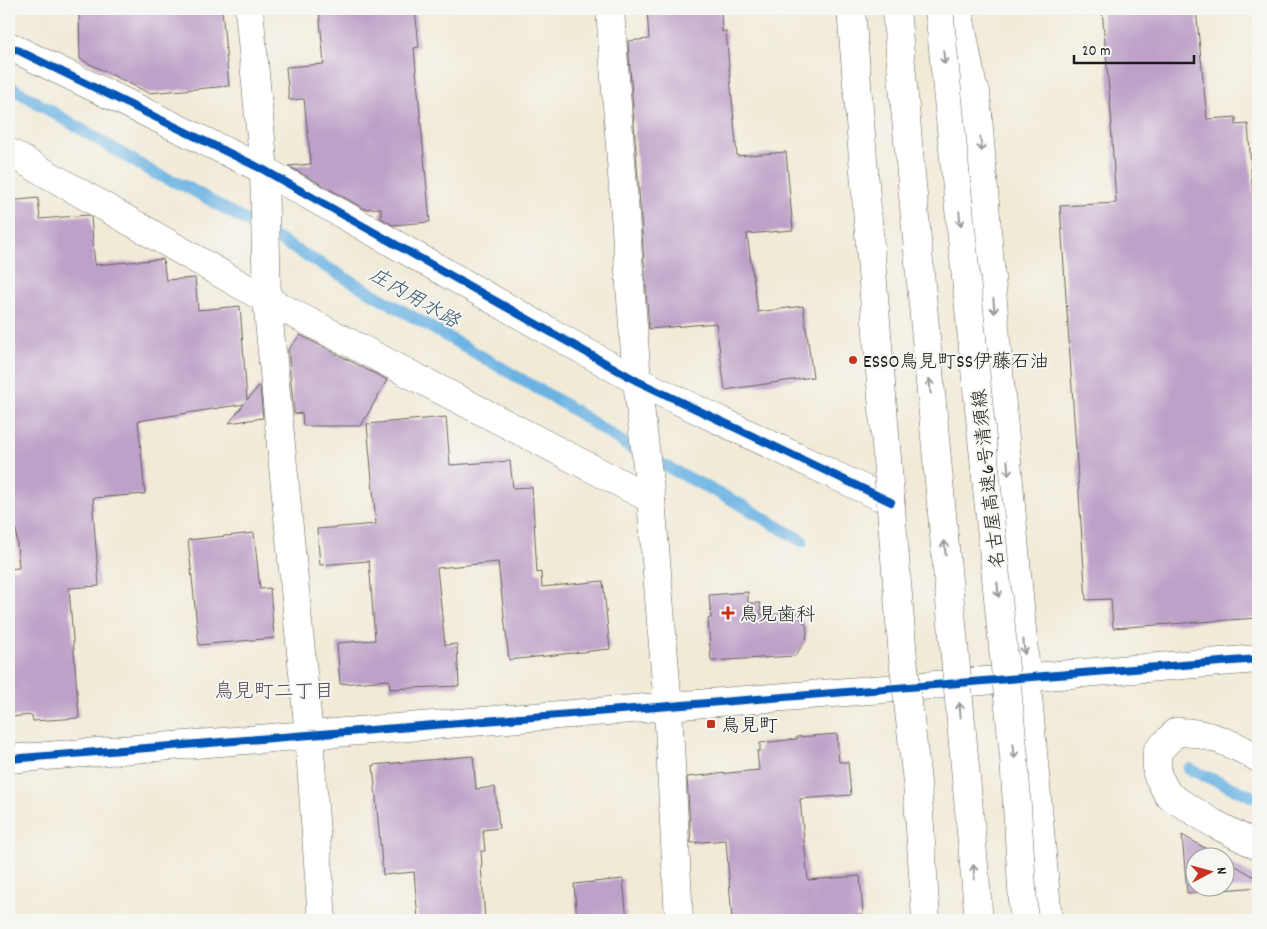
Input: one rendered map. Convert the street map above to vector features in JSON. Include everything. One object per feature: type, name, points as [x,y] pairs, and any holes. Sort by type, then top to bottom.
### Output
[{"type":"main road","points":[[249,9],[264,170],[267,300],[309,735],[322,920]]},
{"type":"main road","points":[[610,9],[636,381],[651,499],[668,707],[679,920]]},
{"type":"main road","points":[[849,9],[903,658],[917,782],[926,920]]},
{"type":"main road","points":[[896,9],[979,920]]},
{"type":"main road","name":"名古屋高速6号清須線","points":[[939,9],[1014,757],[1024,920]]},
{"type":"main road","points":[[958,9],[978,115]]},
{"type":"main road","points":[[966,9],[978,115],[1048,920]]},
{"type":"main road","points":[[9,46],[264,170],[636,381],[890,497]]},
{"type":"main road","points":[[9,152],[267,300],[651,499]]},
{"type":"main road","points":[[890,497],[913,687],[935,920]]},
{"type":"main road","points":[[9,759],[1258,659]]},
{"type":"main road","points":[[1258,758],[1217,739],[1190,732],[1176,732],[1157,752],[1157,774],[1168,795],[1258,846]]},
{"type":"building","points":[[79,9],[222,9],[229,86],[149,93],[80,59]]},
{"type":"building","points":[[319,9],[415,9],[419,47],[414,48],[430,222],[393,225],[381,218],[381,208],[365,209],[288,166],[311,164],[304,99],[289,100],[286,67],[324,64]]},
{"type":"building","points":[[647,9],[721,9],[722,32],[726,31],[737,156],[786,152],[793,230],[747,234],[758,312],[803,306],[813,377],[725,390],[716,323],[649,329],[628,41],[649,39]]},
{"type":"building","points":[[1102,9],[1196,9],[1207,119],[1236,117],[1236,125],[1248,124],[1258,271],[1258,618],[1113,628],[1111,599],[1086,600],[1060,206],[1116,203],[1112,125]]},
{"type":"building","points":[[38,198],[40,219],[88,215],[91,217],[95,265],[163,259],[166,280],[195,278],[198,310],[240,306],[247,400],[260,385],[263,418],[229,423],[244,404],[138,421],[145,494],[93,498],[99,586],[69,588],[79,718],[33,721],[32,715],[9,717],[9,569],[19,568],[9,446],[9,201]]},
{"type":"building","points":[[300,335],[387,380],[361,426],[303,426],[302,413],[294,414],[288,350]]},
{"type":"building","points":[[446,417],[450,465],[510,461],[513,488],[532,487],[537,573],[541,572],[542,587],[603,581],[610,649],[509,660],[498,562],[437,568],[445,645],[457,644],[459,686],[390,689],[389,680],[340,684],[337,643],[375,640],[369,561],[320,565],[317,529],[376,524],[367,424]]},
{"type":"building","points":[[254,533],[260,589],[270,588],[274,638],[199,645],[188,540]]},
{"type":"building","points":[[748,592],[748,603],[760,603],[761,615],[796,613],[806,625],[806,640],[795,656],[711,661],[708,619],[711,618],[709,595]]},
{"type":"building","points":[[837,734],[839,762],[848,762],[851,795],[800,799],[808,880],[860,876],[863,914],[856,915],[857,920],[732,920],[726,840],[691,843],[687,777],[759,770],[757,751],[760,751],[760,743],[797,739],[797,737]]},
{"type":"building","points":[[473,756],[476,789],[495,787],[499,828],[483,830],[485,851],[481,851],[481,865],[485,920],[418,920],[414,872],[383,875],[373,765]]},
{"type":"building","points":[[1182,835],[1201,846],[1184,846],[1184,858]]},
{"type":"building","points":[[1234,865],[1258,879],[1258,887],[1234,889]]},
{"type":"building","points":[[623,879],[627,920],[577,920],[574,884]]},
{"type":"waterway","name":"庄内用水路","points":[[9,86],[154,173],[189,188],[566,405],[634,450],[738,503],[802,541]]},
{"type":"waterway","name":"庄内用水路","points":[[1189,769],[1258,799]]},
{"type":"cycle path","points":[[9,46],[264,170],[637,381],[891,502]]},
{"type":"cycle path","points":[[9,759],[1258,659]]},
{"type":"place","name":"ESSO鳥見町SS伊藤石油","points":[[853,360]]},
{"type":"place","name":"鳥見歯科","points":[[728,613]]},
{"type":"place","name":"鳥見町","points":[[711,724]]},
{"type":"district","name":"鳥見町二丁目","points":[[274,690]]}]
